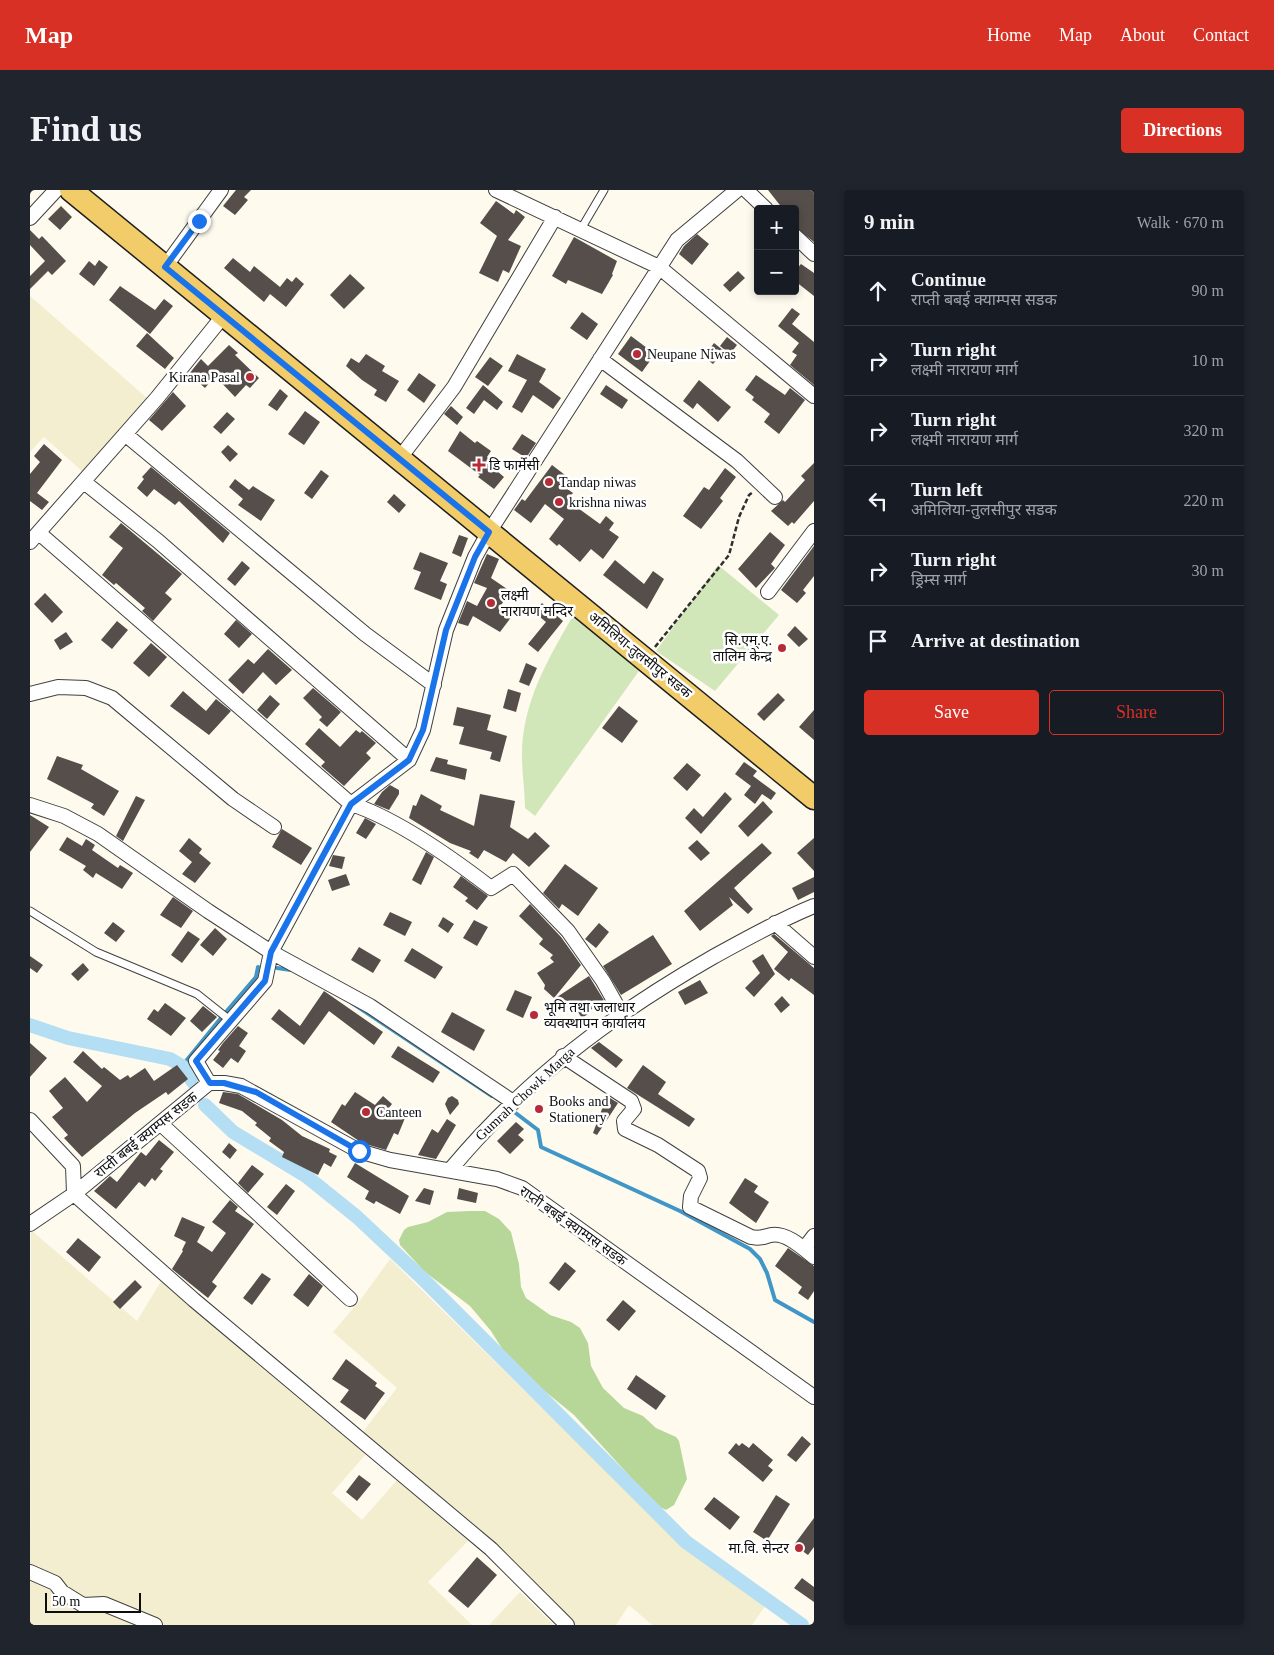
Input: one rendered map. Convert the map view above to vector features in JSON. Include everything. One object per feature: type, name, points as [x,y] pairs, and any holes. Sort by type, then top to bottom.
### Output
[{"type":"main road","name":"अमिलिया-तुलसीपुर सडक","points":[[71,190],[814,798]]},
{"type":"street","points":[[30,218],[56,190]]},
{"type":"street","points":[[165,267],[221,190]]},
{"type":"street","points":[[496,190],[659,267],[814,396]]},
{"type":"street","points":[[210,1083],[196,1061],[265,981],[271,952],[351,804],[408,759],[423,730],[446,630],[475,557],[489,532],[677,240],[737,190]]},
{"type":"street","points":[[746,190],[762,205]]},
{"type":"street","points":[[398,459],[454,387],[555,217]]},
{"type":"street","points":[[799,240],[814,254]]},
{"type":"street","points":[[224,315],[84,482],[34,537],[351,804],[376,812],[464,867],[491,888],[513,874],[568,931],[603,981],[621,1013]]},
{"type":"street","points":[[600,359],[698,430],[737,461],[775,497]]},
{"type":"street","points":[[125,434],[227,517],[334,609],[434,685]]},
{"type":"street","points":[[84,482],[243,614],[408,759]]},
{"type":"street","points":[[768,592],[814,530]]},
{"type":"street","points":[[30,694],[58,687],[86,688],[112,698],[233,799],[274,827]]},
{"type":"street","points":[[30,806],[64,816],[98,834],[208,911],[271,952],[370,1006],[513,1102]]},
{"type":"street","name":"Gumrah Chowk Marga","points":[[450,1170],[485,1129],[563,1056],[621,1013],[775,923],[814,906]]},
{"type":"street","points":[[775,923],[814,957]]},
{"type":"street","points":[[563,1056],[631,1101],[634,1109],[624,1121],[625,1129],[658,1145],[698,1171],[700,1178],[691,1196],[690,1207],[751,1237],[762,1239],[771,1235],[783,1235],[809,1253],[814,1236]]},
{"type":"street","name":"राप्ती बबई क्याम्पस सडक","points":[[30,1224],[74,1194],[210,1083],[224,1083],[256,1092],[359,1151],[390,1160],[497,1179],[522,1188],[812,1392]]},
{"type":"street","points":[[30,1120],[72,1166],[74,1194],[194,1300],[491,1549],[567,1625]]},
{"type":"street","points":[[161,1124],[350,1299]]},
{"type":"street","points":[[30,1572],[54,1584],[62,1592],[83,1605],[104,1604],[155,1625]]},
{"type":"lane","points":[[582,229],[604,190]]},
{"type":"lane","points":[[30,912],[96,952],[197,994],[231,1021]]},
{"type":"path","points":[[645,659],[729,555],[739,517],[749,495],[762,484]]},
{"type":"shaded area","points":[[30,296],[147,398],[83,472],[44,437],[30,452]]},
{"type":"shaded area","points":[[31,1230],[137,1321],[163,1278],[367,1453],[332,1493],[362,1520],[398,1479],[468,1541],[428,1582],[472,1625],[163,1625],[124,1610],[83,1602],[30,1569]]},
{"type":"shaded area","points":[[390,1259],[681,1544],[766,1605],[752,1625],[652,1625],[629,1605],[616,1625],[574,1625],[547,1593],[495,1543],[361,1434],[397,1388],[333,1332],[361,1299]]},
{"type":"shaded area","points":[[30,1580],[48,1587],[70,1607],[111,1614],[135,1625],[30,1625]]},
{"type":"shaded area","points":[[520,1592],[554,1625],[489,1625]]},
{"type":"green space","points":[[718,565],[779,615],[715,691],[656,651]]},
{"type":"green space","points":[[574,614],[639,671],[535,816],[525,808],[522,758],[526,719],[531,701],[546,665]]},
{"type":"green space","points":[[485,1211],[499,1219],[511,1232],[519,1264],[521,1287],[526,1298],[550,1315],[571,1322],[580,1328],[588,1343],[591,1366],[603,1388],[624,1408],[643,1416],[656,1428],[676,1437],[679,1441],[687,1479],[674,1505],[666,1510],[656,1505],[574,1415],[525,1375],[506,1355],[491,1331],[470,1306],[425,1272],[400,1245],[399,1240],[404,1230],[408,1227],[428,1222],[447,1212]]},
{"type":"building","points":[[236,190],[251,190],[244,197],[248,200],[235,215],[223,206]]},
{"type":"building","points":[[768,190],[814,190],[814,242],[799,230],[799,205],[780,205]]},
{"type":"building","points":[[496,201],[514,214],[516,210],[525,217],[508,240],[521,246],[509,273],[503,270],[498,282],[479,273],[497,236],[480,223]]},
{"type":"building","points":[[61,206],[72,217],[60,230],[48,219]]},
{"type":"building","points":[[30,230],[39,239],[42,236],[66,261],[52,275],[48,271],[30,289],[30,276],[45,261],[30,245]]},
{"type":"building","points":[[697,234],[709,244],[692,265],[679,254],[684,246]]},
{"type":"building","points":[[574,237],[617,261],[613,275],[602,294],[568,280],[566,284],[552,276]]},
{"type":"building","points":[[233,258],[250,272],[254,266],[280,287],[287,278],[292,282],[296,277],[304,284],[286,307],[270,294],[264,302],[224,268]]},
{"type":"building","points":[[99,260],[108,267],[94,286],[79,274],[89,261],[95,266]]},
{"type":"building","points":[[801,264],[814,273],[814,296],[799,284],[799,266]]},
{"type":"building","points":[[738,271],[745,278],[730,292],[723,285]]},
{"type":"building","points":[[350,274],[365,288],[344,309],[330,295]]},
{"type":"building","points":[[120,286],[155,310],[164,299],[173,306],[150,334],[109,300]]},
{"type":"building","points":[[792,308],[800,314],[792,324],[814,342],[814,385],[790,365],[797,355],[792,352],[799,343],[778,326]]},
{"type":"building","points":[[582,312],[598,324],[587,340],[570,328]]},
{"type":"building","points":[[147,333],[174,358],[165,369],[136,346]]},
{"type":"building","name":"Neupane Niwas","points":[[631,336],[655,354],[642,372],[618,354]]},
{"type":"building","points":[[727,337],[737,345],[730,354],[720,346]]},
{"type":"building","points":[[714,343],[724,351],[713,364],[704,357]]},
{"type":"building","points":[[229,345],[238,353],[235,355],[259,378],[250,388],[246,385],[235,397],[215,376],[205,388],[189,374],[201,359],[208,366]]},
{"type":"building","points":[[366,354],[385,366],[382,371],[399,381],[386,402],[374,395],[377,390],[346,366],[351,358],[359,363]]},
{"type":"building","points":[[517,354],[546,369],[539,382],[561,398],[553,409],[533,395],[522,413],[512,407],[527,380],[508,371]]},
{"type":"building","points":[[490,357],[503,366],[488,386],[475,377]]},
{"type":"building","points":[[419,373],[436,385],[424,403],[407,390]]},
{"type":"building","points":[[756,375],[785,395],[790,388],[805,400],[779,434],[764,422],[770,414],[752,400],[754,397],[745,390]]},
{"type":"building","points":[[699,380],[731,407],[718,422],[697,403],[693,409],[683,401]]},
{"type":"building","points":[[483,385],[503,402],[497,410],[484,400],[474,414],[466,408]]},
{"type":"building","points":[[606,385],[628,400],[622,409],[600,394]]},
{"type":"building","points":[[280,389],[288,396],[277,411],[268,405]]},
{"type":"building","points":[[173,392],[186,406],[162,431],[149,420]]},
{"type":"building","points":[[451,406],[463,417],[457,425],[444,414]]},
{"type":"building","points":[[305,411],[320,422],[304,445],[288,434]]},
{"type":"building","points":[[227,412],[235,419],[221,434],[213,427]]},
{"type":"building","points":[[460,431],[475,443],[477,441],[491,451],[487,457],[500,467],[497,471],[504,477],[494,489],[478,477],[480,475],[448,451]]},
{"type":"building","points":[[522,434],[536,443],[526,458],[512,449]]},
{"type":"building","points":[[44,444],[62,460],[37,493],[49,502],[42,510],[30,501],[30,474],[40,462],[34,456]]},
{"type":"building","points":[[228,445],[238,454],[230,462],[221,452]]},
{"type":"building","points":[[814,463],[814,501],[794,524],[792,522],[788,526],[771,511],[783,500],[785,502],[805,480],[801,476]]},
{"type":"building","points":[[552,465],[565,475],[559,483],[573,493],[570,497],[573,500],[571,503],[600,524],[606,516],[614,523],[609,530],[619,537],[603,559],[591,549],[580,562],[559,544],[557,546],[549,539],[564,519],[545,504],[531,523],[514,510],[522,499],[525,501]]},
{"type":"building","points":[[151,467],[230,533],[223,543],[179,501],[175,505],[154,489],[147,497],[137,488],[144,479],[142,477]]},
{"type":"building","points":[[725,468],[736,477],[720,498],[723,501],[701,529],[683,516],[704,487],[709,490]]},
{"type":"building","points":[[321,470],[329,476],[312,499],[304,493]]},
{"type":"building","points":[[235,479],[249,490],[253,486],[275,500],[261,521],[238,505],[243,499],[229,487]]},
{"type":"building","points":[[394,494],[406,505],[399,513],[387,502]]},
{"type":"building","points":[[121,523],[182,574],[165,593],[172,599],[153,621],[142,611],[145,608],[116,583],[114,585],[102,575],[123,548],[109,537]]},
{"type":"building","points":[[770,532],[785,545],[771,564],[775,568],[756,588],[738,569]]},
{"type":"building","points":[[459,535],[468,538],[461,557],[452,553]]},
{"type":"building","points":[[814,546],[814,576],[803,590],[806,593],[797,603],[781,590]]},
{"type":"building","points":[[420,552],[448,563],[440,581],[447,584],[441,600],[414,589],[421,572],[413,569]]},
{"type":"building","points":[[487,554],[499,559],[491,578],[510,591],[500,607],[512,616],[500,632],[473,616],[468,626],[458,623],[467,601],[477,606],[487,588],[474,583]]},
{"type":"building","points":[[615,560],[644,584],[653,571],[664,579],[647,609],[603,575]]},
{"type":"building","points":[[242,561],[250,568],[235,586],[227,579]]},
{"type":"building","points":[[45,593],[63,612],[52,623],[34,604]]},
{"type":"building","points":[[542,603],[563,621],[538,652],[528,644],[546,622],[534,612]]},
{"type":"building","points":[[236,620],[252,634],[239,648],[224,634]]},
{"type":"building","points":[[117,621],[128,630],[112,649],[101,640]]},
{"type":"building","points":[[795,626],[808,639],[799,647],[787,635]]},
{"type":"building","points":[[66,632],[73,642],[60,650],[54,640]]},
{"type":"building","points":[[151,643],[167,657],[149,677],[133,663]]},
{"type":"building","points":[[268,649],[292,670],[276,685],[263,672],[243,694],[228,680],[248,659],[254,664]]},
{"type":"building","points":[[526,663],[537,668],[529,686],[519,682]]},
{"type":"building","points":[[313,688],[341,712],[327,727],[319,720],[322,717],[303,698]]},
{"type":"building","points":[[508,689],[521,693],[516,712],[503,708]]},
{"type":"building","points":[[183,691],[206,711],[216,699],[231,711],[209,735],[170,706]]},
{"type":"building","points":[[778,693],[785,700],[764,721],[757,714]]},
{"type":"building","points":[[270,695],[280,704],[267,719],[257,710]]},
{"type":"building","points":[[619,706],[638,721],[622,743],[602,728]]},
{"type":"building","points":[[457,707],[491,715],[487,730],[507,736],[500,762],[490,759],[492,752],[459,744],[464,727],[453,725]]},
{"type":"building","points":[[814,710],[814,740],[799,727]]},
{"type":"building","points":[[319,728],[340,747],[356,730],[360,733],[362,731],[376,743],[366,753],[371,758],[344,786],[321,766],[325,762],[305,744]]},
{"type":"building","points":[[57,756],[83,765],[81,769],[119,791],[104,816],[91,808],[94,804],[47,779]]},
{"type":"building","points":[[436,757],[448,760],[447,764],[467,769],[465,780],[430,771]]},
{"type":"building","points":[[744,762],[757,771],[753,776],[776,793],[771,800],[762,794],[755,804],[744,795],[751,786],[735,774]]},
{"type":"building","points":[[687,763],[701,775],[687,791],[673,778]]},
{"type":"building","points":[[390,785],[399,790],[399,794],[389,810],[374,804],[382,792]]},
{"type":"building","points":[[725,792],[732,799],[701,834],[685,818],[694,808],[703,817]]},
{"type":"building","points":[[421,794],[442,806],[440,810],[474,826],[480,794],[515,801],[510,827],[528,839],[535,832],[550,846],[529,867],[513,853],[506,862],[484,850],[478,859],[469,853],[471,851],[450,843],[409,818],[413,805],[416,806]]},
{"type":"building","points":[[136,796],[145,800],[123,841],[116,836]]},
{"type":"building","points":[[763,801],[773,812],[748,837],[738,826]]},
{"type":"building","points":[[30,815],[49,827],[30,852]]},
{"type":"building","points":[[365,818],[376,824],[366,839],[356,833]]},
{"type":"building","points":[[282,829],[312,848],[301,865],[272,847]]},
{"type":"building","points":[[67,837],[82,846],[86,839],[95,845],[92,850],[118,868],[120,865],[133,873],[122,889],[96,873],[93,878],[83,870],[86,866],[59,850]]},
{"type":"building","points":[[189,838],[202,849],[199,853],[211,863],[195,883],[182,874],[192,862],[179,851]]},
{"type":"building","points":[[814,838],[814,871],[797,853]]},
{"type":"building","points":[[697,840],[710,853],[701,861],[688,848]]},
{"type":"building","points":[[762,843],[772,853],[734,888],[753,909],[748,914],[729,897],[733,905],[700,931],[684,911]]},
{"type":"building","points":[[426,852],[434,857],[421,885],[412,880]]},
{"type":"building","points":[[333,855],[345,857],[342,869],[329,866]]},
{"type":"building","points":[[565,864],[598,888],[578,916],[562,904],[559,909],[543,893]]},
{"type":"building","points":[[346,874],[350,885],[332,891],[328,880]]},
{"type":"building","points":[[461,876],[488,896],[477,910],[465,901],[468,898],[453,887]]},
{"type":"building","points":[[814,877],[814,892],[798,900],[792,888]]},
{"type":"building","points":[[173,897],[193,911],[181,928],[160,915]]},
{"type":"building","points":[[530,904],[561,937],[581,965],[554,998],[544,989],[545,985],[537,973],[554,962],[550,958],[553,955],[539,944],[543,939],[519,916]]},
{"type":"building","points":[[390,912],[412,922],[405,936],[383,925]]},
{"type":"building","points":[[443,917],[454,924],[448,933],[438,926]]},
{"type":"building","points":[[474,920],[488,927],[477,946],[463,938]]},
{"type":"building","points":[[113,922],[125,931],[116,942],[104,933]]},
{"type":"building","points":[[599,923],[609,932],[596,948],[585,939]]},
{"type":"building","points":[[215,928],[227,939],[213,956],[200,945]]},
{"type":"building","points":[[188,931],[200,939],[182,963],[171,955]]},
{"type":"building","points":[[774,934],[814,968],[814,995],[791,978],[789,981],[774,969],[788,952],[771,936]]},
{"type":"building","points":[[653,935],[672,964],[621,995],[603,966]]},
{"type":"building","points":[[359,947],[381,960],[373,973],[351,960]]},
{"type":"building","points":[[412,948],[443,967],[435,979],[404,961]]},
{"type":"building","points":[[763,954],[775,974],[754,997],[745,988],[760,973],[752,961]]},
{"type":"building","points":[[30,956],[43,965],[37,973],[30,968]]},
{"type":"building","points":[[83,963],[89,970],[78,981],[71,974]]},
{"type":"building","points":[[589,976],[605,1002],[590,1010],[591,1012],[582,1018],[571,1002],[565,1009],[554,999]]},
{"type":"building","points":[[700,980],[708,993],[685,1005],[678,992]]},
{"type":"building","points":[[515,990],[532,997],[523,1018],[506,1010]]},
{"type":"building","points":[[324,991],[383,1032],[374,1045],[329,1011],[304,1045],[271,1019],[279,1009],[300,1026]]},
{"type":"building","points":[[782,996],[790,1005],[781,1013],[774,1004]]},
{"type":"building","points":[[165,1003],[186,1018],[171,1036],[147,1019],[154,1009],[158,1012]]},
{"type":"building","points":[[203,1006],[217,1017],[202,1032],[190,1021]]},
{"type":"building","points":[[452,1012],[485,1030],[474,1051],[441,1032]]},
{"type":"building","points":[[238,1026],[248,1033],[239,1046],[246,1051],[238,1063],[231,1058],[223,1068],[213,1060],[223,1043]]},
{"type":"building","points":[[599,1042],[623,1060],[616,1068],[591,1048]]},
{"type":"building","points":[[30,1043],[47,1058],[30,1077]]},
{"type":"building","points":[[398,1046],[440,1072],[433,1083],[391,1057]]},
{"type":"building","points":[[83,1051],[102,1069],[104,1067],[120,1080],[128,1075],[130,1078],[145,1068],[154,1081],[177,1065],[188,1079],[168,1095],[166,1092],[135,1113],[82,1157],[64,1138],[68,1135],[52,1117],[63,1108],[49,1091],[65,1077],[87,1102],[102,1086],[73,1062]]},
{"type":"building","points":[[643,1065],[666,1082],[658,1094],[695,1119],[689,1127],[627,1088]]},
{"type":"building","points":[[223,1092],[238,1094],[282,1120],[302,1136],[330,1149],[329,1152],[337,1156],[331,1167],[324,1163],[318,1175],[282,1157],[284,1152],[269,1141],[271,1138],[255,1125],[257,1123],[242,1111],[219,1103]]},
{"type":"building","points":[[355,1092],[375,1105],[383,1096],[392,1104],[388,1109],[397,1111],[396,1114],[405,1118],[398,1135],[394,1133],[386,1150],[362,1143],[331,1122],[342,1104],[345,1106]]},
{"type":"building","points":[[452,1096],[458,1100],[459,1104],[450,1115],[445,1104],[448,1098]]},
{"type":"building","points":[[610,1098],[618,1103],[597,1135],[593,1133],[602,1109]]},
{"type":"building","points":[[447,1119],[456,1125],[436,1159],[418,1155],[432,1129],[438,1133]]},
{"type":"building","points":[[516,1122],[524,1129],[518,1135],[524,1140],[510,1154],[497,1141]]},
{"type":"building","points":[[159,1140],[174,1152],[160,1169],[163,1171],[155,1181],[152,1178],[145,1187],[139,1182],[116,1209],[94,1191],[110,1176],[117,1182],[141,1152],[146,1156]]},
{"type":"building","points":[[229,1143],[237,1150],[230,1159],[222,1152]]},
{"type":"building","points":[[355,1163],[409,1196],[400,1214],[376,1201],[374,1204],[365,1199],[369,1191],[347,1177]]},
{"type":"building","points":[[252,1165],[264,1174],[248,1193],[238,1183]]},
{"type":"building","points":[[745,1178],[758,1186],[754,1192],[769,1202],[756,1223],[729,1203]]},
{"type":"building","points":[[286,1184],[295,1191],[277,1215],[267,1207]]},
{"type":"building","points":[[424,1188],[434,1191],[430,1205],[415,1201]]},
{"type":"building","points":[[459,1188],[478,1193],[476,1203],[457,1199]]},
{"type":"building","points":[[230,1200],[238,1207],[235,1211],[254,1224],[212,1282],[217,1286],[208,1298],[172,1269],[186,1242],[174,1236],[182,1217],[205,1227],[197,1242],[212,1252],[226,1233],[212,1222]]},
{"type":"building","points":[[78,1238],[101,1257],[89,1272],[66,1252]]},
{"type":"building","points":[[788,1248],[814,1266],[814,1291],[808,1300],[798,1293],[802,1287],[775,1266]]},
{"type":"building","points":[[565,1262],[576,1271],[559,1291],[549,1283]]},
{"type":"building","points":[[262,1273],[271,1279],[252,1305],[243,1298]]},
{"type":"building","points":[[309,1274],[323,1286],[308,1307],[293,1295]]},
{"type":"building","points":[[135,1280],[142,1287],[120,1309],[113,1302]]},
{"type":"building","points":[[623,1300],[636,1311],[619,1331],[606,1320]]},
{"type":"building","points":[[346,1359],[377,1383],[375,1386],[385,1393],[365,1420],[340,1402],[349,1390],[332,1379]]},
{"type":"building","points":[[636,1375],[666,1396],[656,1410],[627,1389]]},
{"type":"building","points":[[802,1436],[811,1444],[796,1462],[787,1455]]},
{"type":"building","points":[[736,1443],[739,1446],[742,1443],[749,1448],[753,1443],[773,1460],[768,1466],[773,1470],[763,1482],[728,1453]]},
{"type":"building","points":[[359,1475],[371,1484],[357,1501],[346,1492]]},
{"type":"building","points":[[776,1495],[790,1504],[767,1541],[753,1532]]},
{"type":"building","points":[[714,1497],[740,1517],[730,1530],[704,1509]]},
{"type":"building","points":[[814,1518],[814,1547],[808,1555],[794,1545]]},
{"type":"building","points":[[477,1557],[497,1575],[468,1608],[448,1591]]},
{"type":"building","points":[[802,1578],[814,1587],[814,1602],[794,1588]]},
{"type":"waterway","points":[[226,1012],[256,977],[258,967]]},
{"type":"waterway","points":[[277,968],[291,970]]},
{"type":"waterway","points":[[352,1003],[492,1096]]},
{"type":"waterway","points":[[182,1066],[221,1018]]},
{"type":"waterway","points":[[30,1025],[68,1038],[170,1059],[182,1066],[193,1082]]},
{"type":"waterway","points":[[205,1105],[233,1132],[306,1176],[357,1217],[422,1278],[686,1542],[802,1625]]},
{"type":"waterway","points":[[513,1111],[538,1130],[541,1147],[680,1211],[750,1249],[760,1259],[767,1273],[775,1300],[814,1322]]},
{"type":"place","name":"Neupane Niwas","points":[[637,354]]},
{"type":"place","name":"Kirana Pasal","points":[[250,377]]},
{"type":"place","name":"डि फार्मेसी","points":[[479,465]]},
{"type":"place","name":"Tandap niwas","points":[[549,482]]},
{"type":"place","name":"krishna niwas","points":[[559,502]]},
{"type":"place","name":"लक्ष्मी नारायण मन्दिर","points":[[491,603]]},
{"type":"place","name":"सि.एम्.ए. तालिम केन्द्र","points":[[782,648]]},
{"type":"place","name":"भूमि तथा जलाधार व्यवस्थापन कार्यालय","points":[[534,1015]]},
{"type":"place","name":"Books and Stationery","points":[[539,1109]]},
{"type":"place","name":"Canteen","points":[[366,1112]]},
{"type":"place","name":"मा.वि. सेन्टर","points":[[799,1548]]},
{"type":"route","points":[[199,221],[165,267],[489,532],[475,557],[446,630],[423,730],[409,760],[351,804],[271,952],[265,981],[196,1061],[210,1083],[241,1086],[256,1092],[359,1151]]}]
